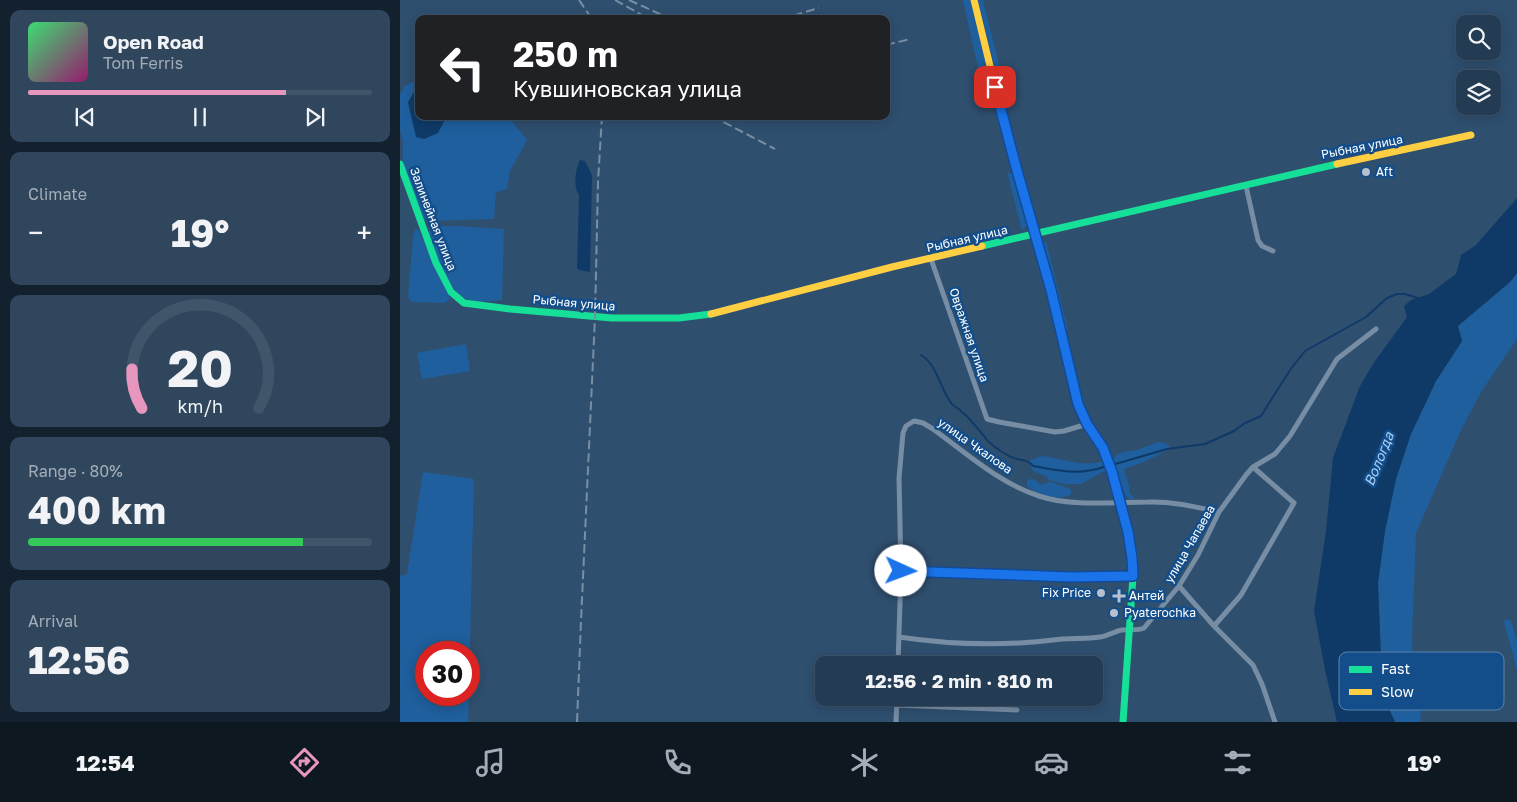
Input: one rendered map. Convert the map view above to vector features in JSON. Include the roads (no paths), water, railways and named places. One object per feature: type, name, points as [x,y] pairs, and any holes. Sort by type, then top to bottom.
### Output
[{"type":"street","points":[[974,0],[1007,136],[1051,290],[1075,391],[1087,424],[1101,444],[1108,459],[1130,545],[1133,576],[1123,722]]},
{"type":"street","name":"Рыбная улица","points":[[464,303],[612,318],[686,318],[715,314],[859,275],[1326,166],[1471,135]]},
{"type":"street","name":"Залинейная улица","points":[[400,164],[436,263],[451,292],[464,303]]},
{"type":"street","points":[[1246,186],[1258,240],[1262,246],[1273,251]]},
{"type":"street","name":"Овражная улица","points":[[931,259],[988,419],[1056,432],[1087,424]]},
{"type":"street","name":"улица Чапаева","points":[[899,637],[924,641],[1047,642],[1100,637],[1123,630],[1141,630],[1148,625],[1179,586],[1198,556],[1220,512],[1246,475],[1253,467],[1274,454],[1290,436],[1337,359],[1376,329]]},
{"type":"street","name":"улица Чкалова","points":[[901,571],[899,478],[902,443],[906,426],[914,421],[923,422],[996,475],[1020,489],[1040,497],[1093,504],[1150,502],[1189,506],[1220,512]]},
{"type":"street","points":[[1214,626],[1241,595],[1294,503],[1253,467]]},
{"type":"street","points":[[898,656],[901,571],[1072,577],[1133,576]]},
{"type":"street","points":[[1179,586],[1214,626],[1253,665],[1262,684],[1275,722]]},
{"type":"street","points":[[896,722],[897,706]]},
{"type":"street","points":[[921,706],[1017,710]]},
{"type":"water","points":[[414,92],[415,120],[445,120],[438,133],[424,139],[416,137],[408,102]]},
{"type":"water","points":[[580,160],[585,161],[592,175],[590,272],[577,268],[579,195],[575,178]]},
{"type":"water","name":"Вологда","points":[[1517,198],[1517,273],[1510,282],[1458,326],[1462,341],[1436,381],[1411,434],[1396,479],[1385,531],[1378,583],[1381,652],[1339,652],[1339,710],[1390,710],[1395,722],[1337,722],[1314,611],[1326,531],[1333,458],[1360,386],[1373,364],[1407,317],[1404,306],[1411,300],[1429,294],[1456,274],[1461,255],[1476,245]]},
{"type":"waterway","points":[[1112,465],[1167,449],[1205,444],[1234,431],[1245,423],[1261,416],[1290,370],[1305,351],[1366,317],[1387,298],[1397,294],[1418,298]]},
{"type":"waterway","points":[[921,355],[927,359],[935,371],[953,405],[968,418],[989,442],[1012,458],[1031,463],[1033,466],[1062,471],[1079,472],[1107,466]]},
{"type":"railway","points":[[579,0],[589,15]]},
{"type":"railway","points":[[615,0],[642,15]]},
{"type":"railway","points":[[629,0],[662,15]]},
{"type":"railway","points":[[795,15],[819,8]]},
{"type":"railway","points":[[890,44],[910,39]]},
{"type":"railway","points":[[577,722],[602,120]]},
{"type":"railway","points":[[720,120],[775,149]]},
{"type":"place","name":"Aft","points":[[1366,172]]},
{"type":"place","name":"Fix Price","points":[[1101,593]]},
{"type":"place","name":"Антей","points":[[1119,596]]},
{"type":"place","name":"Pyaterochka","points":[[1114,613]]}]
